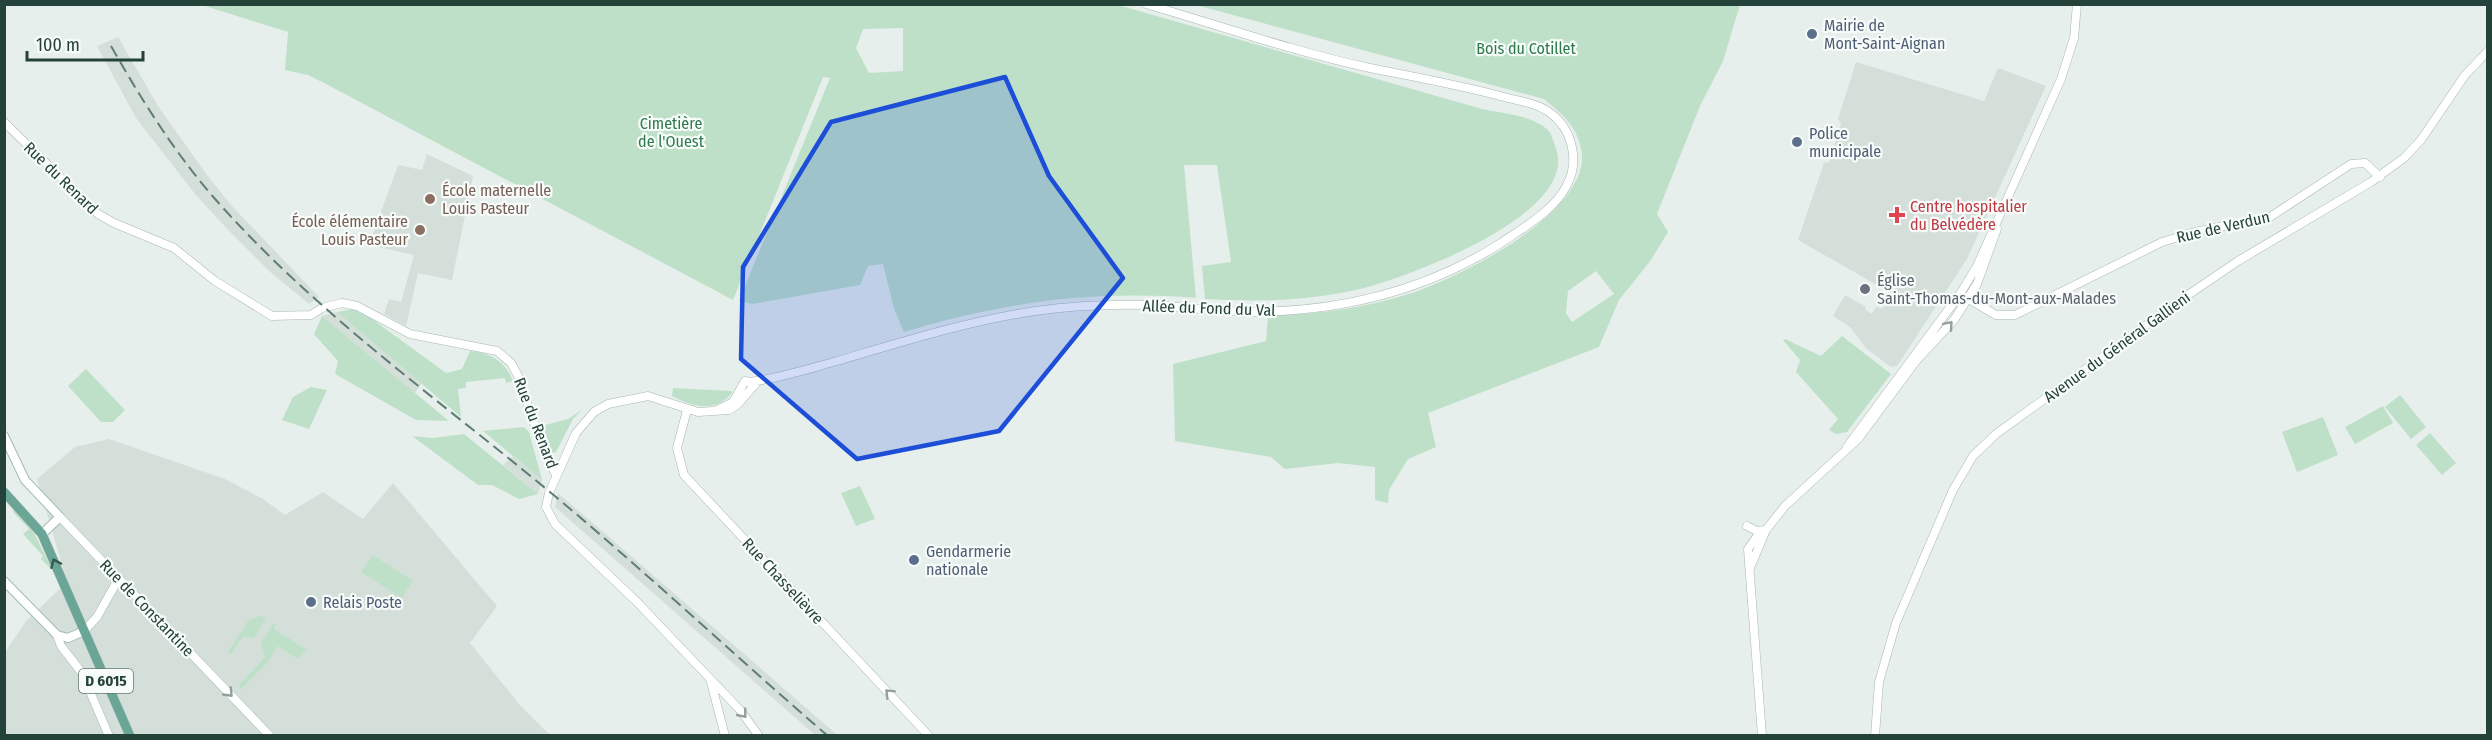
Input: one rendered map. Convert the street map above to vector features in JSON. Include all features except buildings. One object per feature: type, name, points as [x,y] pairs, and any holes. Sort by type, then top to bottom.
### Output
[{"type":"main road","name":"Rue de Constantine","points":[[4,436],[25,480],[60,517]]},
{"type":"main road","name":"D 6015","points":[[4,492],[42,534],[130,735]]},
{"type":"main road","points":[[42,534],[60,517]]},
{"type":"main road","name":"D 6015","points":[[4,581],[57,635]]},
{"type":"main road","points":[[57,635],[68,638],[84,632]]},
{"type":"street","name":"Allée du Fond du Val","points":[[715,411],[733,402],[745,381],[758,381],[946,330],[1036,311],[1071,307],[1141,305],[1250,312],[1286,311],[1344,304],[1375,297],[1451,270],[1489,250],[1534,220],[1554,202],[1569,181],[1573,161],[1570,139],[1557,118],[1540,107],[1480,90],[1342,61],[1146,4]]},
{"type":"street","points":[[1847,447],[1960,294],[1999,221],[2066,66],[2075,29],[2077,4]]},
{"type":"street","name":"Avenue du Général Gallieni","points":[[1875,735],[1879,682],[1896,623],[1953,490],[1973,456],[1996,434],[2188,295],[2380,177],[2404,158],[2421,140],[2460,82],[2487,51]]},
{"type":"street","name":"Rue du Renard","points":[[4,122],[98,214],[114,224],[174,248],[215,281],[272,316],[311,315],[322,308],[342,303],[357,306],[410,334],[497,351],[511,363],[518,376],[538,439],[556,475],[547,500],[550,518],[637,602],[725,694],[759,735]]},
{"type":"street","name":"Rue de Verdun","points":[[1960,294],[1996,315],[2015,315],[2162,242],[2195,232],[2270,217],[2351,164],[2365,163],[2380,177]]},
{"type":"street","points":[[1762,735],[1748,549],[1794,497],[1871,423],[1926,348],[1951,324],[1981,275],[1999,221]]},
{"type":"street","points":[[556,475],[582,423],[608,404],[648,396],[661,398],[687,410],[729,410],[737,405],[758,381]]},
{"type":"street","name":"Rue Chasselièvre","points":[[687,410],[677,448],[679,465],[684,475],[929,735]]},
{"type":"street","name":"Rue de Constantine","points":[[60,517],[270,735]]},
{"type":"street","points":[[1747,526],[1764,530]]},
{"type":"street","points":[[1750,568],[1764,530]]},
{"type":"street","points":[[84,632],[97,617],[119,578]]},
{"type":"street","name":"D 6015","points":[[57,635],[61,646],[82,673],[109,735]]},
{"type":"street","points":[[711,680],[725,735]]},
{"type":"street","points":[[718,707],[725,694]]},
{"type":"highlighted area","points":[[1005,77],[1049,176],[1123,278],[999,431],[857,459],[741,359],[743,267],[831,122]]},
{"type":"shaded area","points":[[118,37],[158,106],[204,171],[230,204],[319,297],[309,304],[269,271],[195,194],[136,118],[97,46]]},
{"type":"shaded area","name":"Centre hospitalier du Belvédère","points":[[1856,62],[1984,101],[1998,68],[2046,86],[1967,259],[1897,366],[1891,367],[1867,349],[1850,327],[1833,316],[1845,295],[1865,306],[1866,310],[1872,314],[1876,307],[1881,309],[1885,306],[1891,293],[1798,240],[1824,163],[1829,162],[1841,124],[1838,119]]},
{"type":"shaded area","points":[[427,154],[473,176],[452,280],[418,273],[406,326],[384,314],[389,299],[401,302],[414,255],[369,245],[398,165],[422,170]]},
{"type":"shaded area","points":[[337,312],[422,383],[415,393],[322,316]]},
{"type":"shaded area","points":[[109,439],[225,479],[263,499],[285,515],[323,492],[363,519],[393,483],[497,606],[470,643],[519,704],[550,735],[5,735],[4,654],[26,621],[67,582],[37,479],[75,447]]},
{"type":"shaded area","points":[[513,456],[542,480],[538,494],[503,465]]},
{"type":"shaded area","points":[[558,493],[837,735],[815,735],[555,507]]},
{"type":"green space","name":"Cimetière de l'Ouest","points":[[202,5],[1118,5],[1482,109],[1530,119],[1543,126],[1552,136],[1556,149],[1556,173],[1542,196],[1517,218],[1486,238],[1417,270],[1364,288],[1324,296],[1285,300],[1245,300],[1205,299],[1202,266],[1231,262],[1217,165],[1184,165],[1196,298],[1120,296],[1048,301],[977,313],[904,332],[894,309],[883,264],[868,266],[860,285],[752,304],[739,301],[830,78],[823,77],[733,300],[326,84],[308,75],[285,70],[288,32]],"holes":[[[903,28],[903,71],[869,73],[856,48],[863,29]]]},
{"type":"green space","name":"Bois du Cotillet","points":[[1196,5],[1740,5],[1723,61],[1700,106],[1657,214],[1668,232],[1651,260],[1619,300],[1599,347],[1428,413],[1436,447],[1408,459],[1389,490],[1388,503],[1375,500],[1375,467],[1338,463],[1285,469],[1271,457],[1175,441],[1173,364],[1266,341],[1268,315],[1305,314],[1359,307],[1433,285],[1490,257],[1546,217],[1567,195],[1580,171],[1581,148],[1572,126],[1544,99]],"holes":[[[1596,271],[1614,294],[1572,322],[1566,313],[1568,291]]]},
{"type":"green space","points":[[353,309],[361,311],[446,373],[462,369],[470,351],[496,359],[506,368],[513,381],[506,383],[505,378],[466,382],[466,388],[458,389],[461,417],[337,312]]},
{"type":"green space","points":[[322,316],[449,421],[416,420],[335,374],[338,361],[314,334]]},
{"type":"green space","points":[[1842,336],[1891,374],[1847,432],[1836,434],[1829,430],[1838,419],[1796,372],[1800,360],[1783,340],[1821,356]]},
{"type":"green space","points":[[86,369],[125,410],[113,422],[101,422],[68,386]]},
{"type":"green space","points":[[311,387],[327,390],[309,429],[282,420],[293,397]]},
{"type":"green space","points":[[673,388],[731,391],[732,393],[719,403],[704,406],[688,403],[672,396]]},
{"type":"green space","points":[[2400,395],[2426,427],[2411,439],[2385,407]]},
{"type":"green space","points":[[2383,406],[2393,423],[2355,444],[2345,427]]},
{"type":"green space","points":[[583,409],[573,419],[556,452],[552,453],[542,426],[568,419]]},
{"type":"green space","points":[[2323,417],[2338,455],[2297,472],[2282,432]]},
{"type":"green space","points":[[524,427],[529,432],[542,480],[483,431]]},
{"type":"green space","points":[[2430,433],[2456,463],[2442,475],[2416,445]]},
{"type":"green space","points":[[464,434],[538,494],[519,499],[492,485],[478,485],[412,436],[432,438]]},
{"type":"green space","points":[[860,486],[875,519],[856,526],[841,493]]},
{"type":"green space","points":[[14,510],[33,531],[53,571],[23,534],[29,529],[13,512]]},
{"type":"green space","points":[[373,555],[413,581],[402,598],[361,572]]},
{"type":"green space","points":[[259,616],[265,617],[265,620],[254,638],[243,637],[230,655],[228,652],[248,621]]},
{"type":"green space","points":[[273,624],[276,624],[274,629],[307,650],[298,659],[277,646],[269,661],[240,690],[239,685],[265,657],[261,643]]},
{"type":"railway","points":[[111,46],[157,121],[195,175],[248,235],[289,275],[376,351],[590,526],[828,736]]},
{"type":"place","name":"Mairie de Mont-Saint-Aignan","points":[[1812,34]]},
{"type":"place","name":"Police municipale","points":[[1797,142]]},
{"type":"place","name":"École maternelle Louis Pasteur","points":[[430,199]]},
{"type":"place","name":"Centre hospitalier du Belvédère","points":[[1897,215]]},
{"type":"place","name":"École élémentaire Louis Pasteur","points":[[420,230]]},
{"type":"place","name":"Église Saint-Thomas-du-Mont-aux-Malades","points":[[1865,289]]},
{"type":"place","name":"Gendarmerie nationale","points":[[914,560]]},
{"type":"place","name":"Relais Poste","points":[[311,602]]}]
